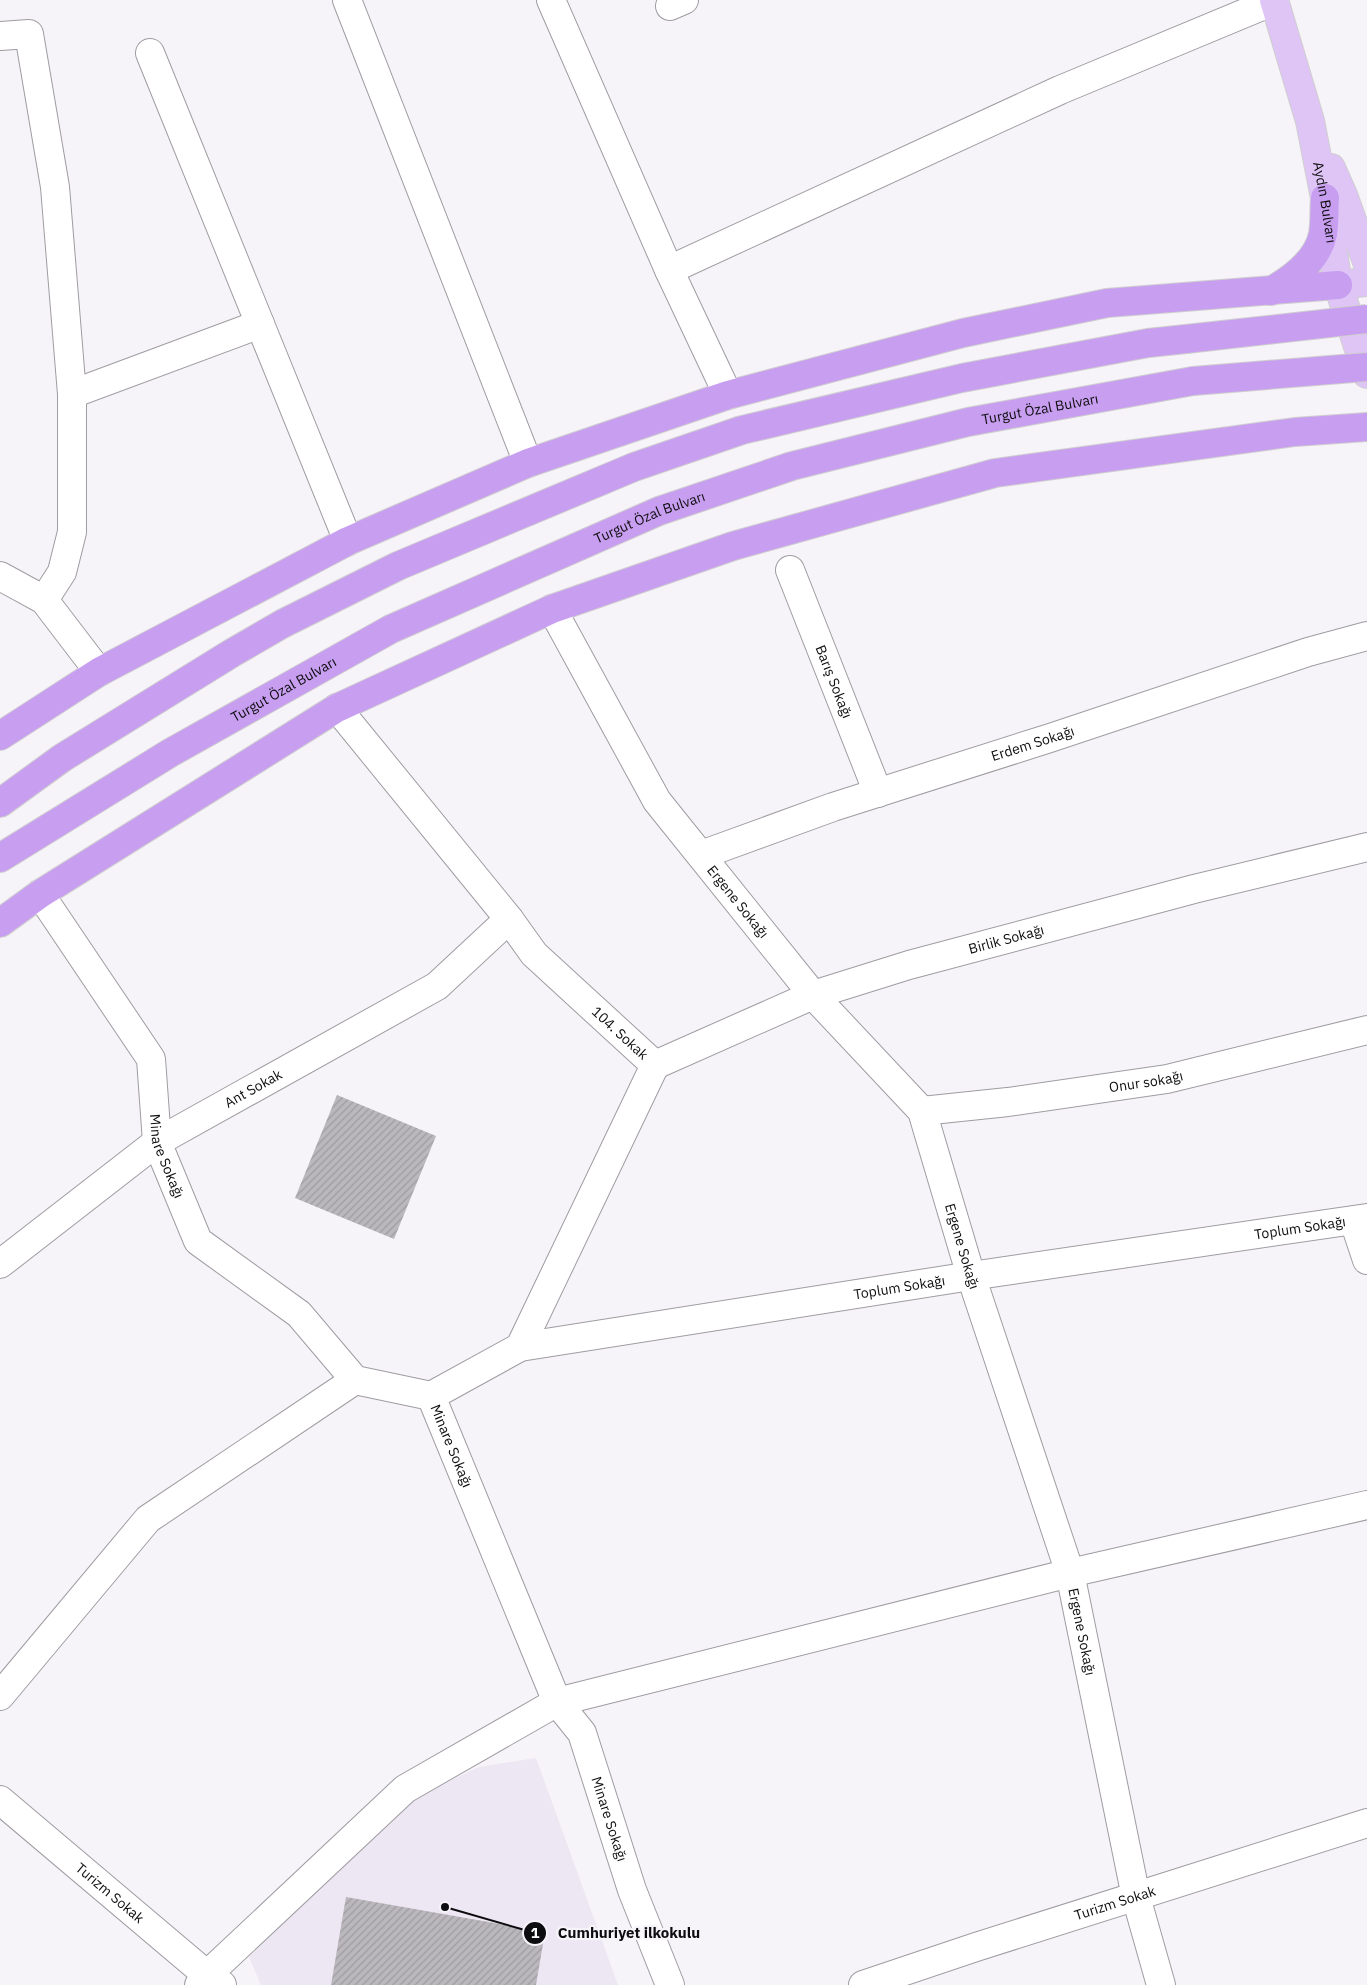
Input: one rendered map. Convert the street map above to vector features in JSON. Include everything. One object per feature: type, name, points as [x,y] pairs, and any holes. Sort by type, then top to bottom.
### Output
[{"type":"highway","points":[[1271,291],[1291,279],[1311,258],[1322,235],[1334,197]]},
{"type":"highway","points":[[0,736],[100,672],[348,541],[528,463],[728,395],[963,333],[1107,303],[1338,284]]},
{"type":"highway","points":[[0,803],[62,758],[282,624],[398,566],[634,468],[742,430],[962,378],[1148,343],[1367,319]]},
{"type":"highway","name":"Turgut Özal Bulvarı","points":[[0,858],[170,753],[391,629],[659,511],[792,466],[968,422],[1193,381],[1367,367]]},
{"type":"highway","points":[[0,923],[40,894],[337,708],[552,609],[732,546],[995,474],[1295,432],[1367,427]]},
{"type":"highway","points":[[1295,432],[1348,438],[1367,448]]},
{"type":"main road","name":"Aydın Bulvarı","points":[[1274,1],[1334,197],[1367,262]]},
{"type":"main road","name":"Aydın Bulvarı","points":[[1334,197],[1338,284],[1367,374]]},
{"type":"main road","points":[[1334,197],[1367,219]]},
{"type":"main road","points":[[1338,284],[1367,282]]},
{"type":"street","points":[[347,0],[528,463]]},
{"type":"street","points":[[551,0],[669,270],[728,395]]},
{"type":"street","points":[[669,270],[1060,90],[1274,1]]},
{"type":"street","points":[[0,36],[29,34],[55,187],[72,394],[72,532],[62,572],[44,600]]},
{"type":"street","points":[[150,53],[348,541]]},
{"type":"street","points":[[72,394],[260,324]]},
{"type":"street","name":"Barış Sokağı","points":[[790,570],[878,793]]},
{"type":"street","points":[[0,576],[44,600],[100,672]]},
{"type":"street","name":"Ergene Sokağı","points":[[552,609],[658,800],[813,995],[922,1111],[971,1276],[1070,1573],[1136,1897],[1162,1985]]},
{"type":"street","name":"Erdem Sokağı","points":[[701,855],[878,793],[1308,652],[1367,636]]},
{"type":"street","name":"104. Sokak","points":[[337,708],[509,920],[534,954],[655,1065],[520,1346]]},
{"type":"street","name":"Birlik Sokağı","points":[[655,1065],[813,995],[909,965],[1175,894],[1367,847]]},
{"type":"street","name":"Minare Sokağı","points":[[40,894],[151,1059],[157,1142],[198,1241],[299,1314],[355,1380],[431,1396],[557,1702],[582,1733],[632,1890],[670,1985]]},
{"type":"street","name":"Ant Sokak","points":[[0,1264],[157,1142],[436,986],[509,920]]},
{"type":"street","name":"Onur sokağı","points":[[922,1111],[1008,1102],[1167,1079],[1367,1030]]},
{"type":"street","points":[[1360,1219],[1367,1260]]},
{"type":"street","name":"Toplum Sokağı","points":[[520,1346],[971,1276],[1360,1219]]},
{"type":"street","points":[[431,1396],[520,1346]]},
{"type":"street","points":[[0,1696],[148,1520],[355,1380]]},
{"type":"street","points":[[210,1982],[405,1789],[557,1702],[1070,1573],[1367,1506]]},
{"type":"street","name":"Turizm Sokak","points":[[0,1800],[210,1982]]},
{"type":"street","name":"Turizm Sokak","points":[[863,1985],[976,1947],[1367,1823]]},
{"type":"shaded area","points":[[536,1758],[618,1985],[261,1985],[249,1957],[412,1799],[479,1767]]},
{"type":"building","points":[[337,1095],[436,1136],[394,1239],[295,1198]]},
{"type":"building","points":[[346,1897],[545,1932],[536,1985],[331,1985]]},
{"type":"place","name":"Cumhuriyet ilkokulu","points":[[445,1907]]}]
